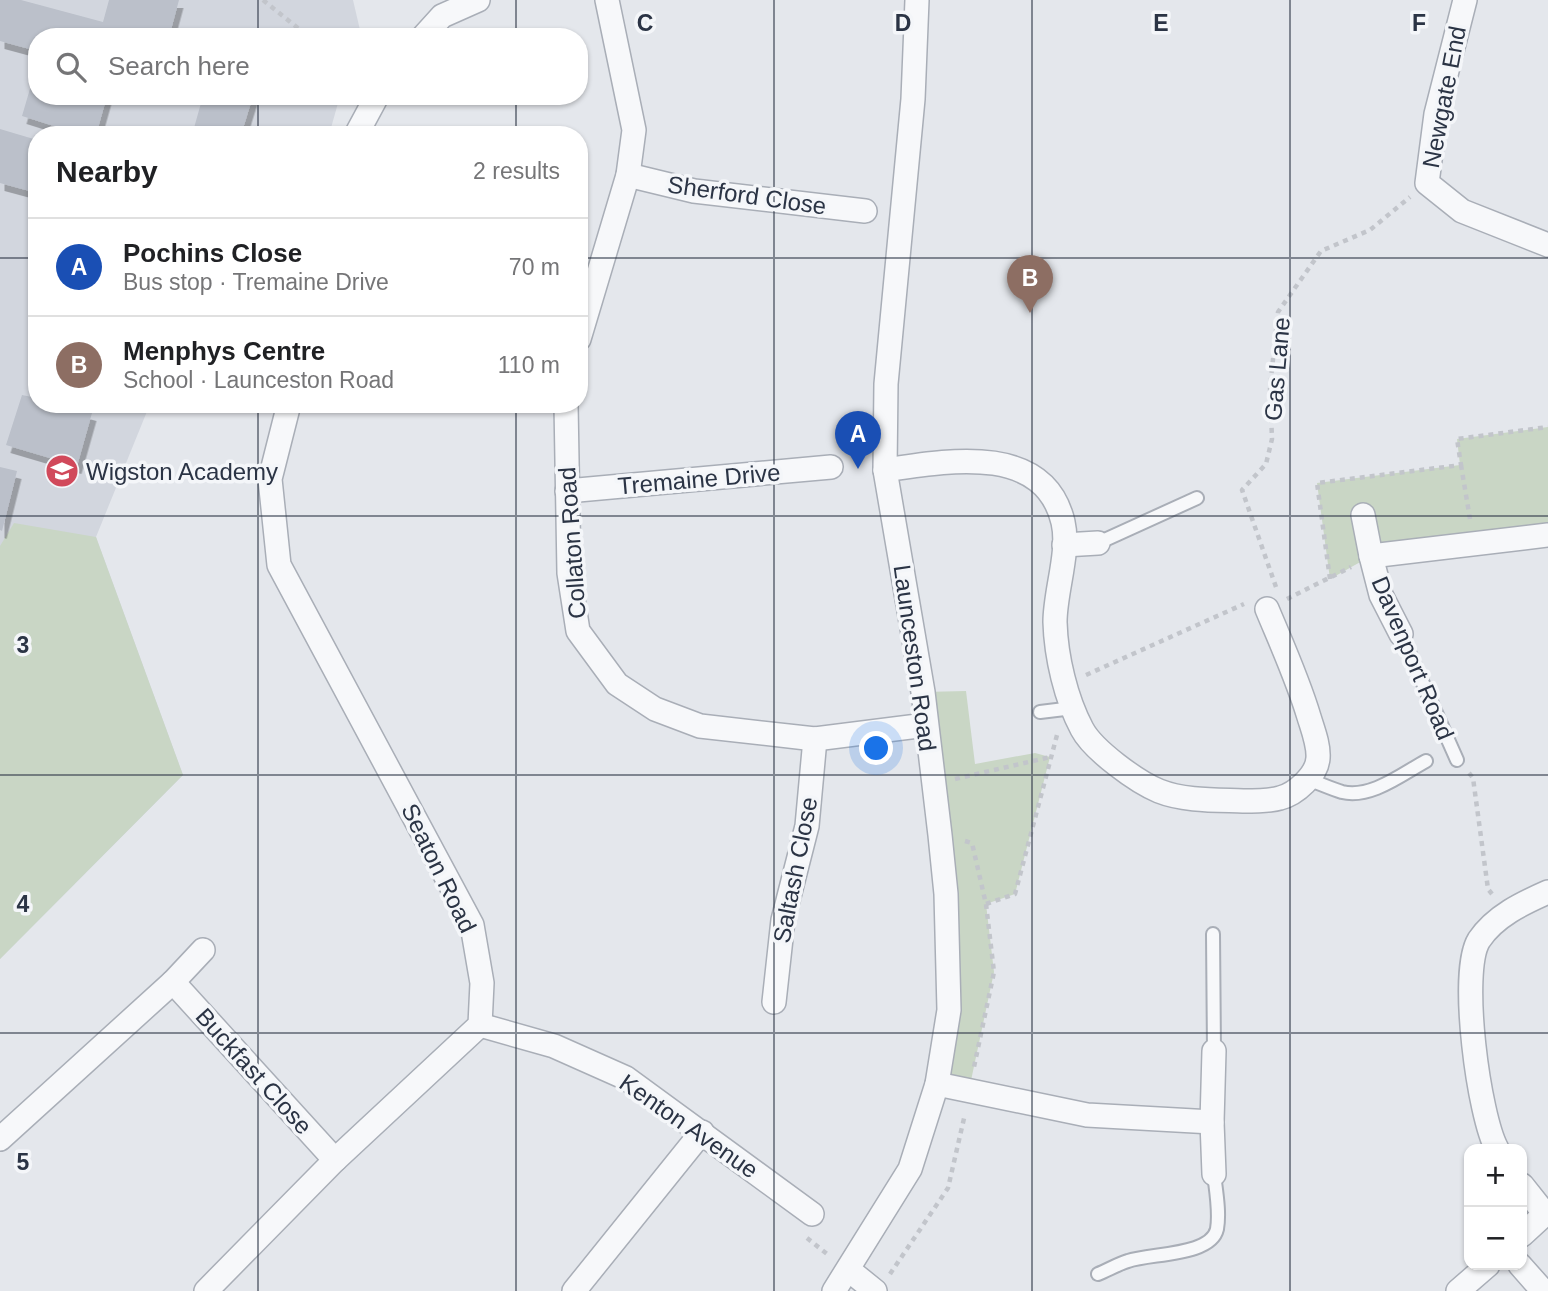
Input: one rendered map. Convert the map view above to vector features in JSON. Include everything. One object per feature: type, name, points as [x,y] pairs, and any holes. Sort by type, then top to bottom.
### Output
[{"type":"street","points":[[431,28],[442,16],[478,0]]},
{"type":"street","points":[[588,310],[628,175],[634,130],[607,0]]},
{"type":"street","name":"Launceston Road","points":[[834,1291],[910,1169],[936,1083],[949,1010],[946,894],[923,692],[886,470],[886,384],[913,99],[917,0]]},
{"type":"street","name":"Newgate End","points":[[1465,0],[1436,114],[1427,183],[1462,211],[1548,245]]},
{"type":"street","points":[[361,126],[372,105]]},
{"type":"street","name":"Sherford Close","points":[[628,175],[694,191],[865,211]]},
{"type":"street","name":"Seaton Road","points":[[287,413],[270,479],[279,565],[472,925],[482,983],[480,1025]]},
{"type":"street","name":"Collaton Road","points":[[566,413],[569,573],[578,631],[617,684],[655,709],[700,726],[816,739],[926,725]]},
{"type":"street","points":[[886,470],[947,461],[989,462],[1017,468],[1039,481],[1055,500],[1064,523],[1055,621],[1073,708],[1083,732],[1125,773],[1161,792],[1196,798],[1245,801],[1282,798],[1310,780],[1318,759],[1315,737],[1303,696],[1266,598]]},
{"type":"street","name":"Tremaine Drive","points":[[567,491],[831,467]]},
{"type":"street","name":"Davenport Road","points":[[1363,515],[1381,595],[1401,634]]},
{"type":"street","name":"Davenport Road","points":[[1371,556],[1548,535]]},
{"type":"street","points":[[1064,545],[1098,543]]},
{"type":"street","name":"Saltash Close","points":[[775,1002],[783,920],[807,826],[816,739]]},
{"type":"street","points":[[1494,1144],[1475,1059],[1469,978],[1478,941],[1503,915],[1519,904],[1548,892]]},
{"type":"street","points":[[0,1139],[173,982],[203,950]]},
{"type":"street","name":"Buckfast Close","points":[[173,982],[335,1160]]},
{"type":"street","points":[[206,1291],[335,1160],[480,1025]]},
{"type":"street","name":"Kenton Avenue","points":[[480,1025],[554,1046],[626,1078],[812,1214]]},
{"type":"street","points":[[1214,1051],[1214,1174]]},
{"type":"street","points":[[936,1083],[1087,1115],[1212,1122]]},
{"type":"street","points":[[574,1291],[702,1132]]},
{"type":"street","points":[[1527,1191],[1546,1212],[1527,1230]]},
{"type":"street","points":[[849,1270],[875,1291]]},
{"type":"street","points":[[1458,1291],[1482,1270]]},
{"type":"street","points":[[1524,1270],[1543,1291]]},
{"type":"lane","points":[[1098,543],[1197,498]]},
{"type":"lane","name":"Davenport Road","points":[[1401,634],[1457,760]]},
{"type":"lane","points":[[1040,712],[1073,708]]},
{"type":"lane","points":[[1310,780],[1344,792],[1363,792],[1380,786],[1426,761]]},
{"type":"lane","points":[[1213,934],[1214,1051]]},
{"type":"lane","points":[[1098,1274],[1129,1261],[1186,1251],[1212,1239],[1217,1230],[1214,1174]]},
{"type":"path","points":[[263,0],[298,28]]},
{"type":"path","name":"Gas Lane","points":[[1266,598],[1242,490],[1266,464],[1272,439],[1270,388],[1278,312],[1321,251],[1370,230],[1427,183]]},
{"type":"path","points":[[1474,544],[1457,439],[1548,427]]},
{"type":"path","points":[[1330,579],[1317,483],[1461,465]]},
{"type":"path","points":[[1066,683],[1266,598],[1330,579],[1371,556]]},
{"type":"path","points":[[986,904],[1015,894],[1056,735],[1083,732]]},
{"type":"path","points":[[933,784],[1050,757]]},
{"type":"path","points":[[1457,760],[1473,778],[1488,888],[1503,915]]},
{"type":"path","points":[[812,1214],[798,1231],[849,1270]]},
{"type":"shaded area","name":"Wigston Academy","points":[[0,0],[353,0],[360,28],[28,28],[28,105],[337,105],[332,126],[28,126],[28,413],[146,413],[96,537],[183,775],[0,959]]},
{"type":"green space","points":[[1548,427],[1548,535],[1371,556],[1330,579],[1317,483],[1460,465],[1457,439]]},
{"type":"green space","points":[[14,523],[96,537],[183,775],[0,959],[0,546]]},
{"type":"green space","points":[[966,691],[975,764],[1035,753],[1050,757],[1015,894],[986,904],[994,972],[969,1090],[937,1084],[949,1010],[923,692]]},
{"type":"building","points":[[0,0],[21,0],[103,22],[109,0],[179,0],[171,28],[28,28],[28,49],[0,41]]},
{"type":"building","points":[[28,96],[28,105],[104,105],[99,126],[54,126],[22,116]]},
{"type":"building","points":[[200,105],[250,105],[244,126],[195,126]]},
{"type":"building","points":[[0,129],[28,137],[28,191],[0,183]]},
{"type":"building","points":[[22,395],[28,396],[28,413],[92,413],[77,466],[6,445]]},
{"type":"building","points":[[0,467],[17,471],[2,531],[0,530]]},
{"type":"place","name":"Menphys Centre","points":[[1030,313]]},
{"type":"place","name":"Pochins Close","points":[[858,469]]},
{"type":"place","name":"Wigston Academy","points":[[62,471]]}]
